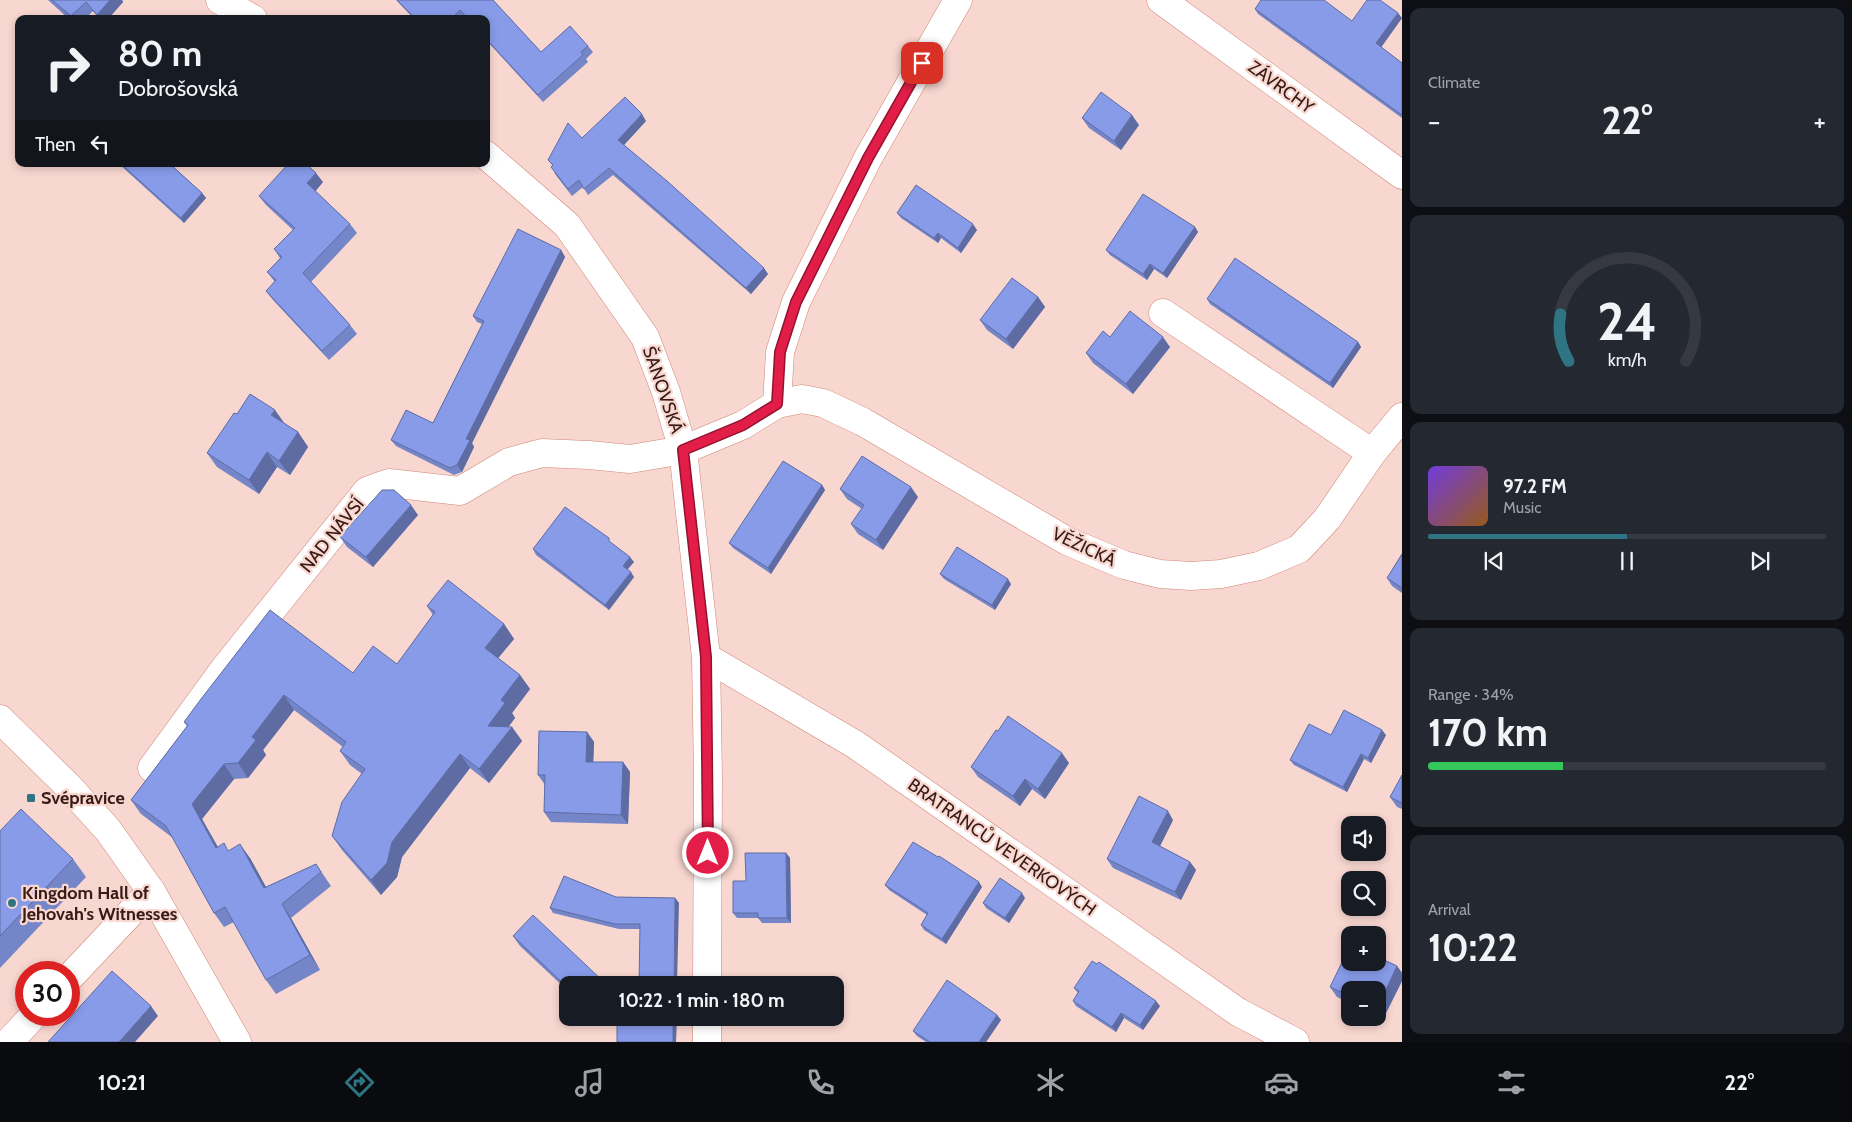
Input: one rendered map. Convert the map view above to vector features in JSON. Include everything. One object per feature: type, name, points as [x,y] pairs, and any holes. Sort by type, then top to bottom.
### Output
[{"type":"street","points":[[220,0],[246,15]]},
{"type":"street","points":[[777,404],[780,352],[796,302],[868,158],[958,0]]},
{"type":"street","name":"ZÁVRCHY","points":[[1161,0],[1402,175]]},
{"type":"street","name":"ŠANOVSKÁ","points":[[490,158],[567,225],[645,337],[666,392],[683,450],[706,657],[708,777],[707,976]]},
{"type":"street","points":[[1163,313],[1372,453]]},
{"type":"street","name":"VĚŽICKÁ","points":[[777,404],[802,400],[823,403],[863,422],[1067,541],[1124,565],[1160,574],[1191,576],[1220,574],[1259,566],[1299,549],[1328,519],[1372,453],[1402,417]]},
{"type":"street","name":"NAD NÁVSÍ","points":[[152,768],[225,668],[368,491],[389,483],[460,491],[508,462],[542,453],[589,454],[630,459],[683,450],[743,425],[777,404]]},
{"type":"street","name":"BRATRANCŮ VEVERKOVÝCH","points":[[706,657],[856,745],[1238,1012],[1295,1042]]},
{"type":"street","points":[[0,719],[68,786],[108,830],[151,891],[237,1042]]},
{"type":"street","points":[[80,966],[151,891]]},
{"type":"street","points":[[9,1042],[24,1026]]},
{"type":"street","points":[[707,1026],[707,1042]]},
{"type":"building","points":[[52,0],[110,0],[97,15],[86,2],[70,15]]},
{"type":"building","points":[[397,0],[493,0],[541,52],[570,26],[588,46],[581,52],[583,55],[538,95],[490,43],[490,15],[464,15],[460,10],[455,15],[412,15]]},
{"type":"building","points":[[1261,0],[1324,0],[1352,21],[1367,0],[1380,0],[1398,13],[1376,43],[1402,63],[1402,115],[1255,9]]},
{"type":"building","points":[[1101,92],[1132,115],[1114,141],[1082,118]]},
{"type":"building","points":[[625,97],[642,114],[618,140],[764,268],[746,288],[609,168],[584,189],[579,180],[568,189],[551,167],[553,165],[548,160],[568,123],[582,138]]},
{"type":"building","points":[[124,167],[173,167],[202,193],[181,218]]},
{"type":"building","points":[[285,167],[309,167],[316,173],[307,183],[350,224],[303,273],[350,325],[322,351],[266,291],[276,280],[267,272],[282,257],[274,249],[295,228],[259,196]]},
{"type":"building","points":[[916,185],[973,224],[958,248],[938,233],[934,238],[897,213]]},
{"type":"building","points":[[1143,194],[1195,227],[1163,273],[1150,264],[1143,274],[1106,250]]},
{"type":"building","points":[[518,229],[561,250],[466,439],[470,440],[457,465],[450,468],[391,440],[406,410],[433,423],[484,321],[473,316]]},
{"type":"building","points":[[1235,258],[1358,342],[1330,383],[1207,299]]},
{"type":"building","points":[[1012,278],[1038,297],[1006,339],[980,320]]},
{"type":"building","points":[[1130,311],[1163,337],[1126,384],[1086,353],[1103,331],[1110,337]]},
{"type":"building","points":[[250,394],[275,410],[271,415],[298,432],[279,461],[267,452],[249,480],[207,453],[234,413],[237,414]]},
{"type":"building","points":[[862,456],[911,487],[876,540],[851,524],[864,505],[840,489]]},
{"type":"building","points":[[783,461],[822,485],[768,568],[729,543]]},
{"type":"building","points":[[382,490],[394,490],[411,505],[366,557],[340,537]]},
{"type":"building","points":[[565,507],[609,538],[609,541],[630,557],[623,566],[631,572],[605,605],[533,549]]},
{"type":"building","points":[[957,547],[1008,579],[992,605],[940,574]]},
{"type":"building","points":[[1402,554],[1402,588],[1387,578]]},
{"type":"building","points":[[448,580],[504,624],[485,648],[520,675],[501,700],[505,703],[488,726],[512,727],[479,769],[460,754],[392,842],[387,863],[371,880],[332,836],[342,802],[365,769],[340,751],[346,742],[284,695],[252,737],[256,740],[238,763],[224,764],[192,804],[216,848],[224,843],[228,851],[240,844],[264,888],[316,864],[321,872],[282,904],[310,955],[266,980],[225,907],[214,913],[166,826],[131,800],[188,725],[184,722],[270,610],[353,673],[373,646],[397,664],[435,612],[427,606]]},
{"type":"building","points":[[1344,710],[1382,730],[1368,758],[1361,754],[1343,787],[1290,760],[1309,724],[1331,735]]},
{"type":"building","points":[[1008,716],[1062,753],[1038,789],[1025,779],[1013,796],[971,767]]},
{"type":"building","points":[[539,731],[587,732],[586,762],[623,762],[621,815],[544,812],[545,775],[538,775]]},
{"type":"building","points":[[1402,775],[1402,803],[1390,797]]},
{"type":"building","points":[[1139,796],[1168,811],[1152,842],[1190,862],[1175,892],[1107,859]]},
{"type":"building","points":[[21,809],[73,859],[0,936],[0,831]]},
{"type":"building","points":[[913,842],[939,856],[979,882],[942,939],[921,925],[928,913],[885,885]]},
{"type":"building","points":[[745,853],[786,853],[787,918],[758,918],[758,913],[733,913],[733,881],[746,881]]},
{"type":"building","points":[[564,876],[616,897],[675,898],[674,976],[639,976],[640,924],[615,924],[550,908]]},
{"type":"building","points":[[1000,878],[1022,893],[1005,918],[983,903]]},
{"type":"building","points":[[533,915],[598,976],[559,976],[559,979],[513,936]]},
{"type":"building","points":[[1092,961],[1097,964],[1099,962],[1156,1001],[1140,1025],[1121,1013],[1112,1027],[1073,1001],[1079,991],[1074,988]]},
{"type":"building","points":[[1386,961],[1397,966],[1386,990],[1386,981],[1341,981],[1341,992],[1330,987],[1341,964],[1341,971],[1386,971]]},
{"type":"building","points":[[112,971],[151,1006],[119,1042],[48,1042],[62,1026],[80,1026],[80,1006]]},
{"type":"building","points":[[947,980],[997,1015],[979,1042],[930,1042],[913,1031]]},
{"type":"building","points":[[617,1026],[673,1026],[673,1042],[617,1042]]},
{"type":"place","name":"Svépravice","points":[[31,798]]},
{"type":"place","name":"Kingdom Hall of Jehovah's Witnesses","points":[[12,903]]},
{"type":"route","points":[[708,853],[706,657],[683,450],[743,425],[777,404],[780,352],[796,302],[868,158],[922,63]]}]
